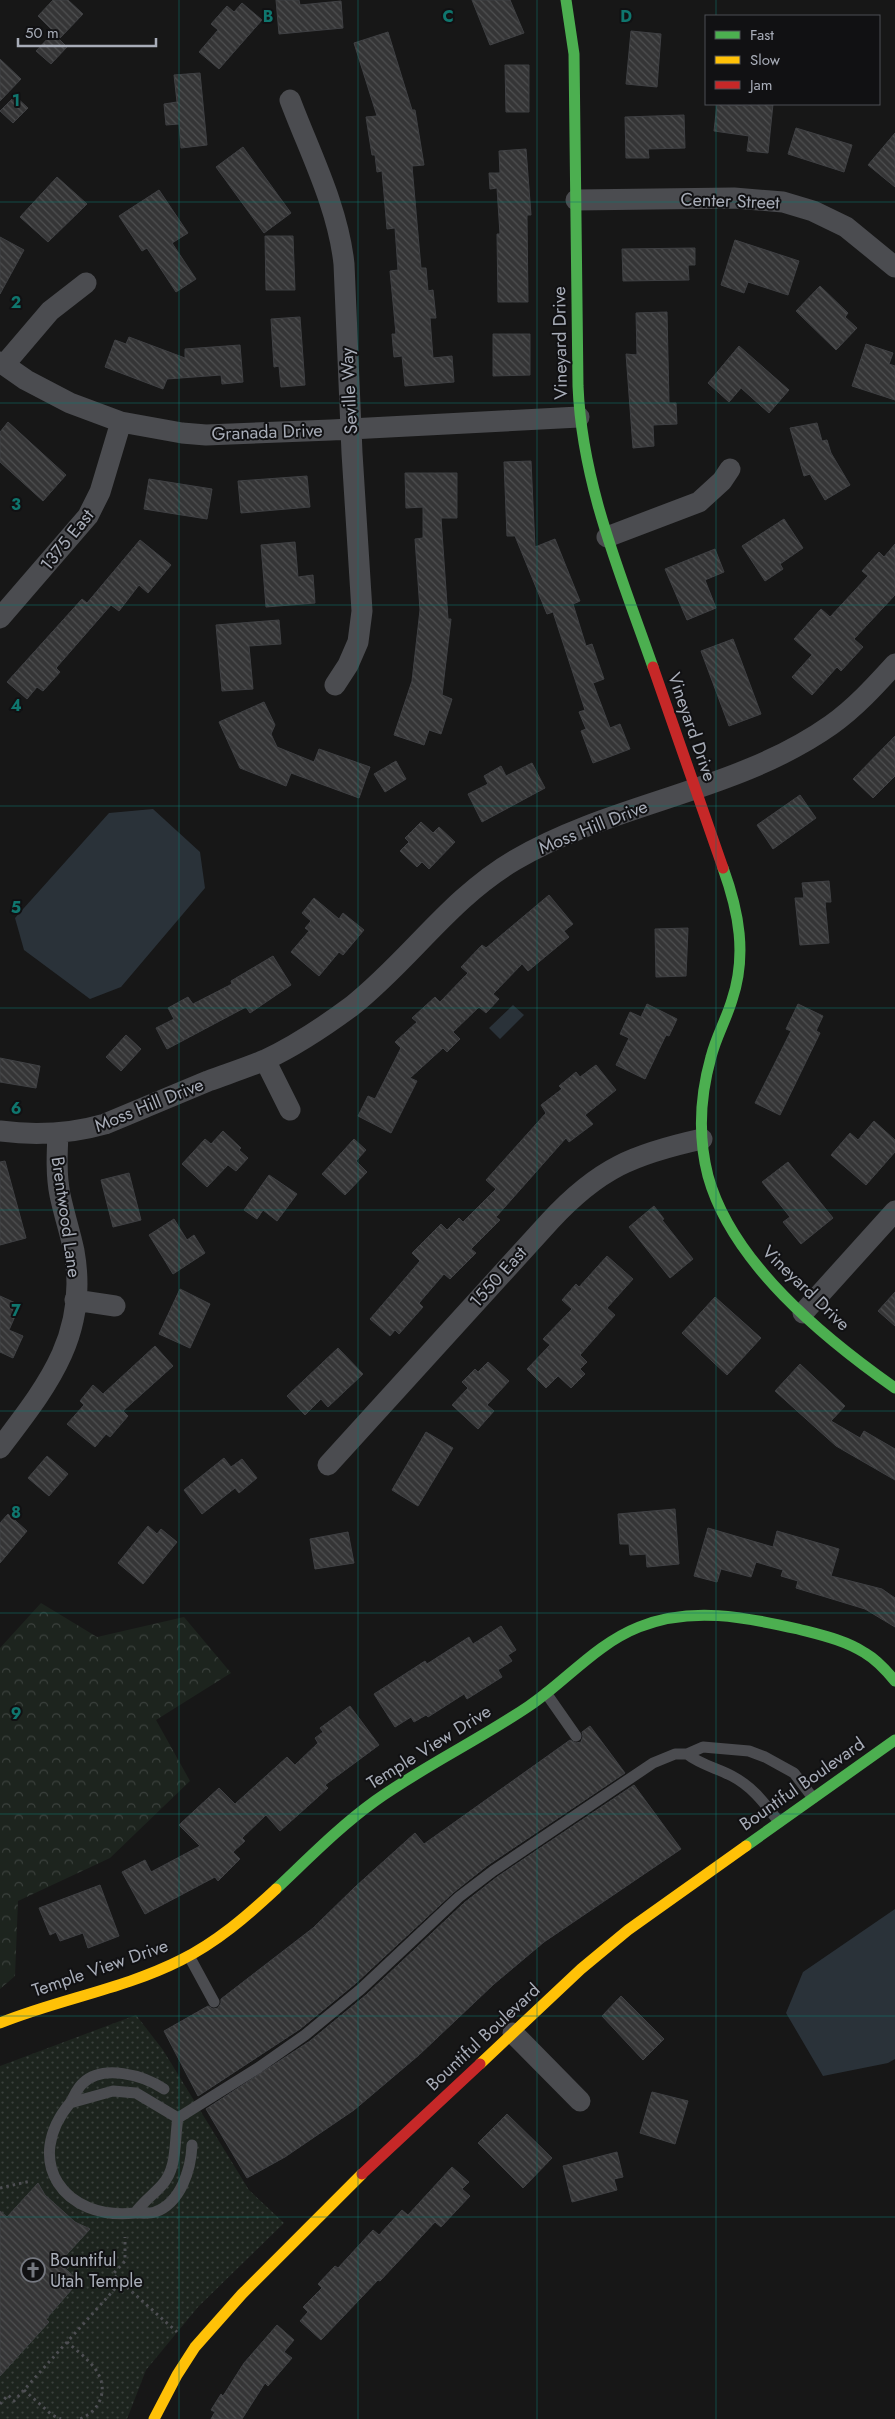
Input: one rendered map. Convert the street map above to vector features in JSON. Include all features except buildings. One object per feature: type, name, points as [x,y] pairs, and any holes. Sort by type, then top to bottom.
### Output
[{"type":"street","name":"Vineyard Drive","points":[[566,0],[574,54],[579,416],[590,477],[607,537],[734,898],[741,932],[741,950],[734,993],[712,1050],[707,1069],[702,1113],[702,1139],[711,1184],[728,1226],[753,1264],[803,1313],[862,1364],[895,1388]]},
{"type":"street","name":"Seville Way","points":[[290,100],[335,219],[341,240],[362,611],[358,642],[348,665],[335,685]]},
{"type":"street","name":"Center Street","points":[[576,200],[734,198],[783,202],[813,212],[846,227],[895,267]]},
{"type":"street","points":[[2,363],[50,311],[86,283]]},
{"type":"street","name":"Granada Drive","points":[[2,363],[26,380],[70,403],[121,422],[162,431],[206,435],[579,416]]},
{"type":"street","name":"1375 East","points":[[0,618],[88,516],[100,492],[121,422]]},
{"type":"street","points":[[607,537],[699,502],[722,481],[730,469]]},
{"type":"street","name":"Moss Hill Drive","points":[[0,1131],[58,1134],[105,1124],[265,1060],[327,1024],[356,1003],[403,960],[460,900],[508,864],[578,829],[755,766],[810,738],[850,710],[892,672]]},
{"type":"street","points":[[265,1060],[290,1110]]},
{"type":"street","name":"Brentwood Lane","points":[[0,1448],[58,1366],[71,1333],[75,1300],[74,1251],[58,1179],[58,1134]]},
{"type":"street","name":"1550 East","points":[[328,1465],[550,1220],[578,1192],[629,1159],[662,1148],[702,1139]]},
{"type":"street","points":[[803,1313],[895,1211]]},
{"type":"street","name":"Brentwood Lane","points":[[75,1300],[115,1306]]},
{"type":"street","name":"Temple View Drive","points":[[0,2023],[65,1999],[129,1980],[189,1956],[241,1921],[364,1809],[546,1693],[603,1648],[626,1633],[660,1620],[699,1614],[736,1615],[758,1619],[845,1642],[870,1656],[895,1681]]},
{"type":"street","name":"Bountiful Boulevard","points":[[154,2419],[177,2375],[195,2347],[228,2308],[338,2196],[581,1969],[628,1930],[895,1740]]},
{"type":"street","points":[[513,2033],[580,2101]]},
{"type":"lane","points":[[546,1693],[576,1736]]},
{"type":"lane","points":[[178,2118],[258,2068],[312,2030],[361,1989],[452,1903],[493,1871],[653,1763],[675,1754],[687,1754],[703,1747],[749,1751],[765,1757],[794,1773],[813,1798]]},
{"type":"lane","points":[[687,1754],[700,1764],[720,1770],[743,1782],[761,1798],[779,1822]]},
{"type":"lane","points":[[189,1956],[214,2002]]},
{"type":"lane","points":[[164,2089],[153,2082],[129,2074],[106,2074],[83,2083],[53,2128],[49,2145],[52,2171],[63,2190],[90,2209],[120,2215],[155,2212],[174,2196],[186,2178],[192,2157],[192,2145]]},
{"type":"lane","points":[[70,2103],[102,2093],[125,2091],[140,2096],[178,2118]]},
{"type":"lane","points":[[135,2213],[144,2199],[163,2184],[169,2173],[176,2151],[178,2118]]},
{"type":"path","points":[[0,2188],[32,2181]]},
{"type":"path","points":[[126,2237],[125,2261],[113,2274],[177,2332]]},
{"type":"path","points":[[0,2404],[8,2395],[14,2401],[121,2282]]},
{"type":"path","points":[[67,2342],[94,2367],[102,2380],[99,2404],[88,2415],[80,2419]]},
{"type":"path","points":[[24,2390],[52,2415],[61,2419]]},
{"type":"green space","points":[[41,1603],[97,1637],[184,1617],[231,1673],[156,1720],[190,1781],[110,1858],[18,1901],[15,1976],[0,1989],[0,1648]]},
{"type":"green space","points":[[136,2015],[163,2050],[249,2190],[284,2223],[198,2307],[146,2370],[127,2419],[0,2419],[0,2066]]},
{"type":"shaded area","points":[[153,809],[200,852],[205,888],[121,987],[90,999],[24,950],[15,918],[109,813]]},
{"type":"shaded area","points":[[513,1005],[524,1015],[500,1039],[489,1028]]},
{"type":"shaded area","points":[[895,1909],[895,2059],[888,2063],[823,2076],[786,2013],[803,1972]]},
{"type":"traffic: fast","points":[[566,0],[574,54],[578,386],[581,423],[587,459],[605,529],[653,667]]},
{"type":"traffic: fast","points":[[723,868],[737,917],[740,950],[737,983],[713,1050],[704,1087],[702,1131],[708,1176],[720,1208],[737,1239],[759,1268],[811,1322],[839,1346],[895,1388]]},
{"type":"traffic: fast","points":[[276,1889],[336,1832],[375,1801],[529,1706],[595,1653],[623,1634],[639,1627],[678,1617],[698,1615],[738,1618],[798,1629],[841,1641],[857,1648],[885,1669],[895,1681]]},
{"type":"traffic: fast","points":[[746,1846],[895,1740]]},
{"type":"traffic: slow","points":[[480,2064],[581,1969],[628,1930],[746,1846]]},
{"type":"traffic: slow","points":[[0,2023],[137,1979],[181,1960],[231,1928],[276,1889]]},
{"type":"traffic: slow","points":[[154,2419],[177,2375],[195,2347],[242,2294],[362,2174]]},
{"type":"traffic: jam","points":[[653,667],[723,868]]},
{"type":"traffic: jam","points":[[362,2174],[480,2064]]},
{"type":"place","name":"Bountiful Utah Temple","points":[[33,2270]]}]
